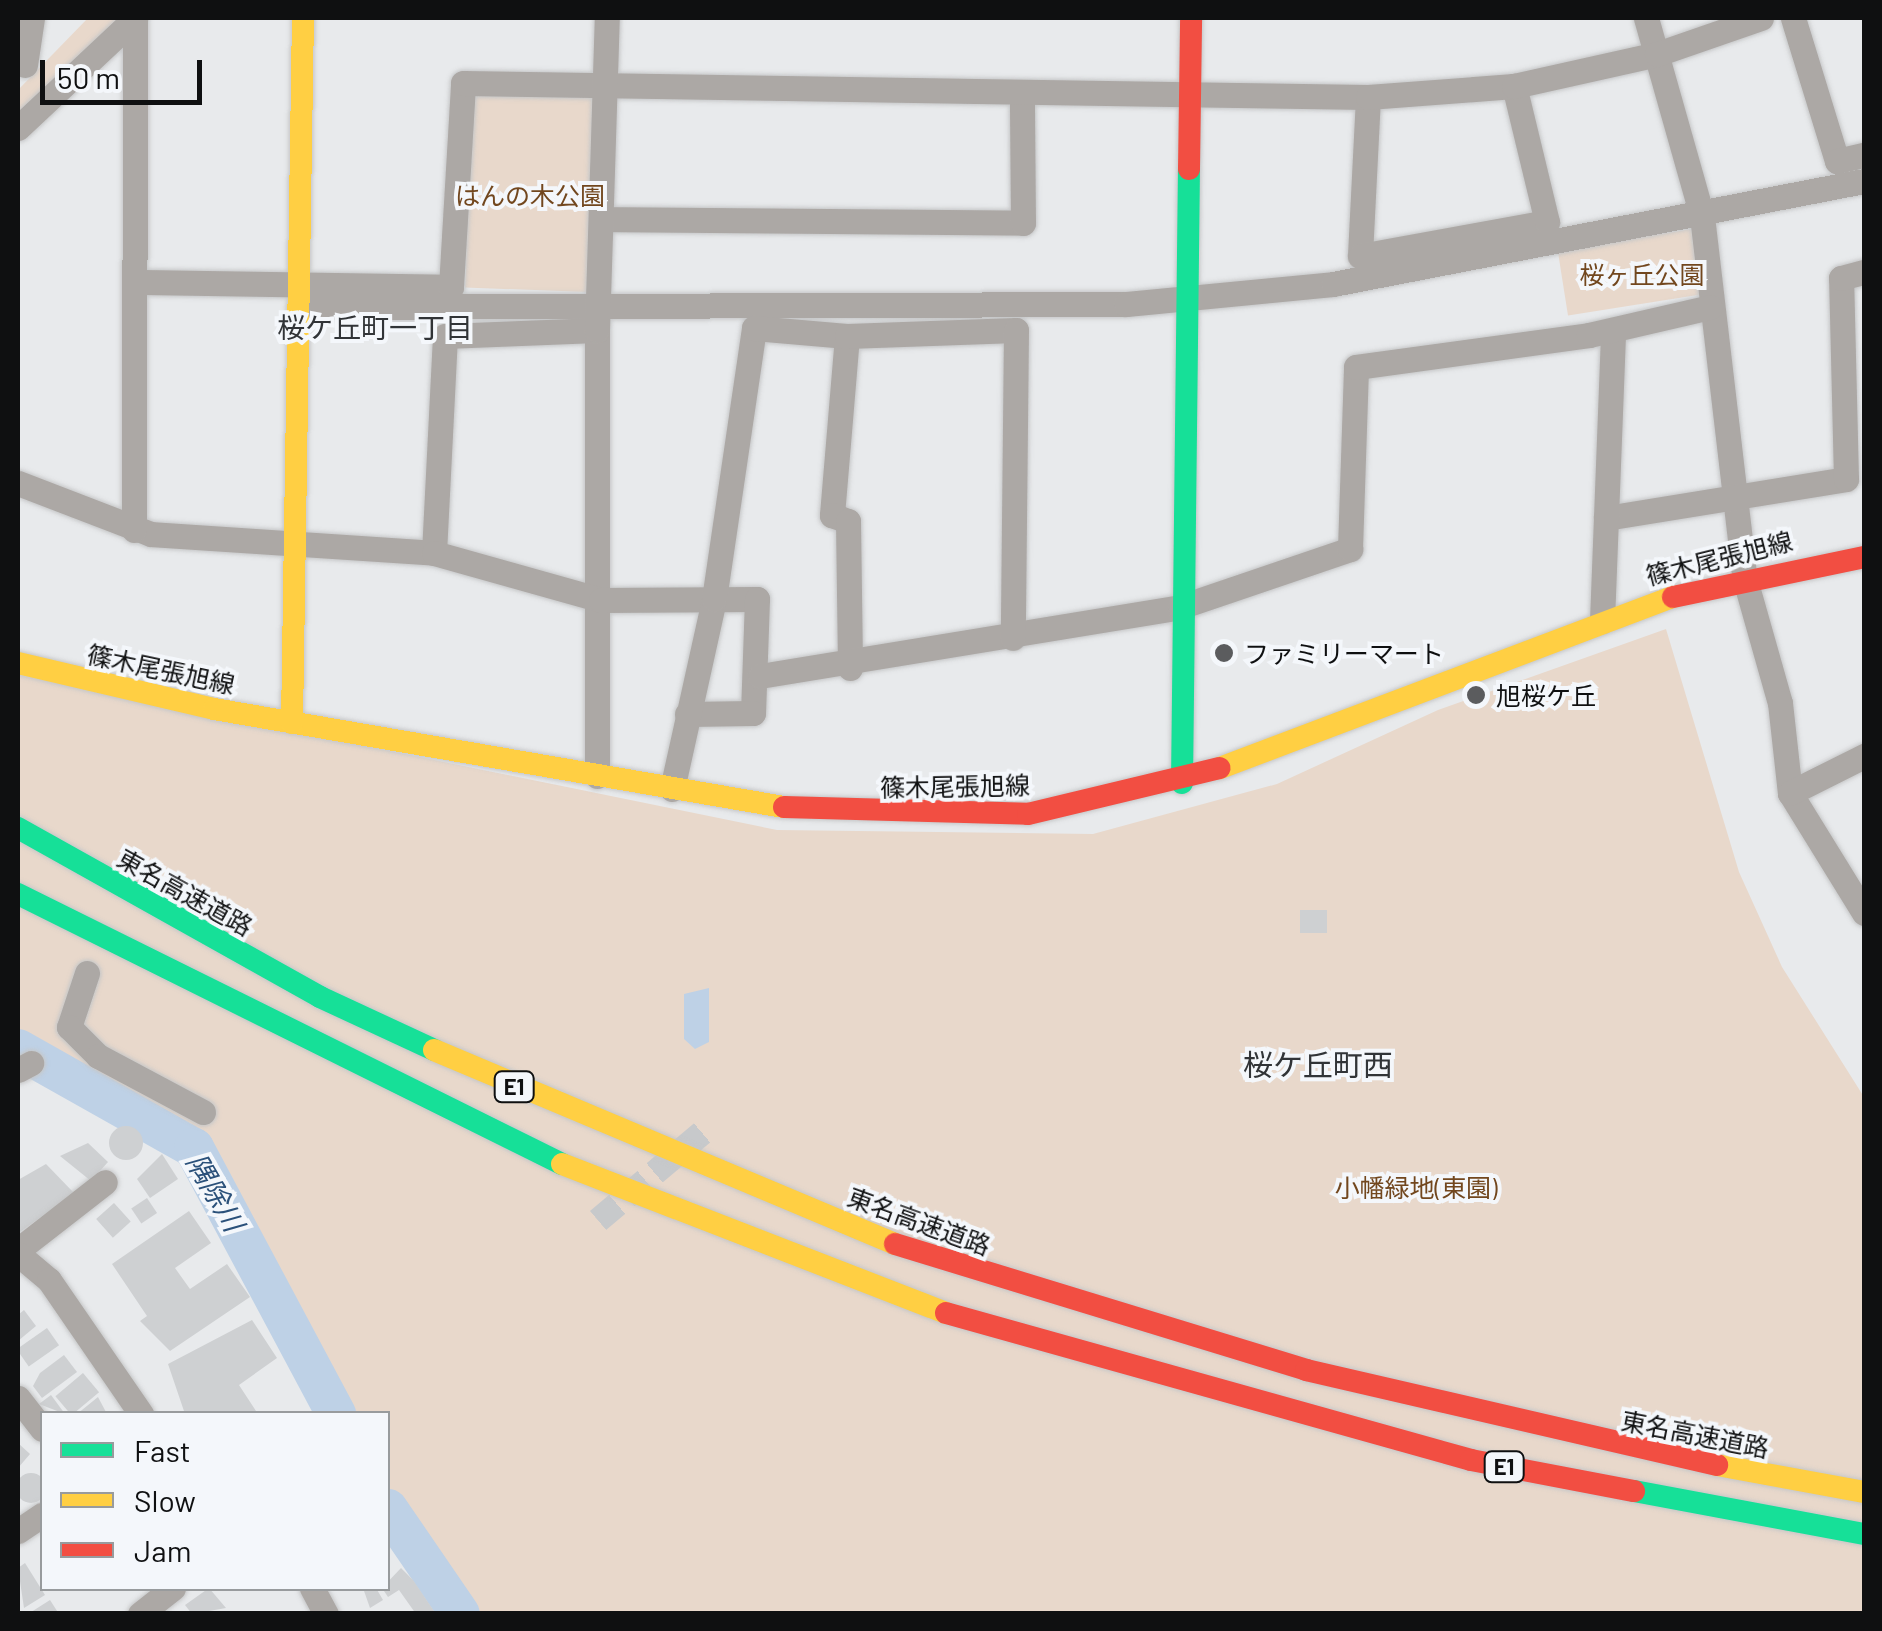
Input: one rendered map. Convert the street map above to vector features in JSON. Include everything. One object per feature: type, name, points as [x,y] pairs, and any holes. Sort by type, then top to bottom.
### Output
[{"type":"main road","points":[[292,723],[303,18]]},
{"type":"main road","points":[[1182,783],[1180,607],[1191,18]]},
{"type":"main road","name":"篠木尾張旭線","points":[[18,663],[292,723],[804,810],[987,816],[1078,808],[1182,783],[1602,621],[1744,576],[1864,556]]},
{"type":"main road","name":"東名高速道路","points":[[18,828],[320,997],[464,1065],[731,1181],[1036,1291],[1166,1332],[1596,1442],[1864,1492]]},
{"type":"main road","name":"E1","points":[[18,894],[479,1130],[759,1248],[1023,1338],[1149,1376],[1471,1460],[1864,1534]]},
{"type":"street","points":[[20,67],[32,18]]},
{"type":"street","points":[[18,128],[135,18],[139,282],[134,530]]},
{"type":"street","points":[[597,776],[600,600],[596,302],[604,219],[606,18]]},
{"type":"street","points":[[1646,18],[1702,216],[1710,307],[1738,495],[1744,576],[1780,702],[1790,793],[1864,913]]},
{"type":"street","points":[[301,298],[451,287],[464,83],[608,91],[1368,97],[1514,86],[1657,54],[1761,18]]},
{"type":"street","points":[[1793,18],[1837,161],[1864,155]]},
{"type":"street","points":[[1368,97],[1360,256],[1547,222],[1514,86]]},
{"type":"street","points":[[604,219],[1023,222],[1022,96]]},
{"type":"street","points":[[139,282],[301,298],[596,302],[770,310],[1186,296],[1333,284],[1864,182]]},
{"type":"street","points":[[1606,518],[1846,479],[1841,278],[1864,272]]},
{"type":"street","points":[[760,676],[850,668],[1180,607],[1350,549],[1356,367],[1613,330],[1710,307]]},
{"type":"street","points":[[672,788],[714,599],[754,328],[847,336],[1016,330],[1012,638]]},
{"type":"street","points":[[434,553],[445,336],[596,330]]},
{"type":"street","points":[[1602,621],[1613,330]]},
{"type":"street","points":[[847,336],[832,515],[848,521],[850,668]]},
{"type":"street","points":[[18,483],[134,530],[434,553],[600,600],[756,599],[760,676],[752,713],[687,714]]},
{"type":"street","points":[[1790,793],[1864,756]]},
{"type":"street","points":[[88,973],[69,1027],[98,1056],[203,1112]]},
{"type":"street","points":[[105,1182],[18,1252],[49,1280],[139,1411]]},
{"type":"street","points":[[18,1398],[40,1426]]},
{"type":"street","points":[[18,1532],[40,1516]]},
{"type":"street","points":[[140,1614],[169,1591]]},
{"type":"street","points":[[314,1591],[326,1614]]},
{"type":"green space","points":[[88,18],[123,18],[18,119],[18,90]]},
{"type":"green space","name":"はんの木公園","points":[[472,90],[595,94],[588,292],[465,288]]},
{"type":"green space","name":"桜ヶ丘公園","points":[[1692,229],[1702,294],[1568,315],[1558,250]]},
{"type":"green space","name":"小幡緑地(東園)","points":[[1666,629],[1739,872],[1782,967],[1864,1097],[1864,1613],[450,1613],[390,1523],[390,1411],[327,1411],[176,1123],[18,1037],[18,675],[777,830],[1093,834],[1277,784],[1438,710]]},
{"type":"water","points":[[709,988],[709,1042],[695,1049],[684,1039],[684,994]]},
{"type":"building","points":[[1300,910],[1327,910],[1327,933],[1300,933]]},
{"type":"building","points":[[126,1126],[138,1131],[143,1143],[138,1155],[126,1160],[114,1155],[109,1143],[114,1131]]},
{"type":"building","points":[[88,1143],[108,1162],[91,1181],[60,1156]]},
{"type":"building","points":[[162,1154],[178,1179],[150,1198],[137,1179]]},
{"type":"building","points":[[46,1164],[74,1193],[20,1232],[18,1180]]},
{"type":"building","points":[[147,1198],[157,1213],[141,1224],[131,1209]]},
{"type":"building","points":[[114,1203],[131,1222],[113,1238],[96,1219]]},
{"type":"building","points":[[189,1211],[211,1243],[175,1268],[190,1289],[227,1264],[250,1297],[170,1351],[140,1321],[147,1316],[112,1264]]},
{"type":"building","points":[[24,1310],[36,1326],[18,1341],[18,1315]]},
{"type":"building","points":[[252,1320],[277,1358],[239,1385],[256,1411],[184,1411],[168,1364]]},
{"type":"building","points":[[47,1328],[59,1345],[29,1366],[18,1348]]},
{"type":"building","points":[[64,1355],[77,1372],[42,1398],[33,1386],[40,1373]]},
{"type":"building","points":[[83,1373],[99,1392],[77,1411],[68,1411],[55,1396]]},
{"type":"building","points":[[51,1395],[63,1411],[57,1411],[39,1404]]},
{"type":"building","points":[[98,1397],[105,1411],[81,1411]]},
{"type":"building","points":[[18,1443],[30,1454],[18,1468]]},
{"type":"building","points":[[25,1475],[37,1475],[40,1499],[25,1501],[18,1494],[18,1482]]},
{"type":"building","points":[[25,1563],[45,1595],[24,1608],[18,1568]]},
{"type":"building","points":[[401,1568],[436,1614],[416,1614],[399,1590],[388,1597],[384,1591],[390,1591],[390,1580]]},
{"type":"building","points":[[205,1591],[212,1591],[226,1608],[192,1614],[185,1605]]},
{"type":"building","points":[[364,1591],[378,1591],[383,1600],[370,1608]]},
{"type":"building","points":[[50,1600],[59,1614],[28,1614]]},
{"type":"waterway","name":"隅除川","points":[[18,1049],[194,1148],[334,1411]]},
{"type":"waterway","name":"隅除川","points":[[390,1512],[460,1614]]},
{"type":"tunnel","points":[[598,1220],[705,1130]]},
{"type":"traffic: fast","points":[[1182,783],[1189,169]]},
{"type":"traffic: fast","points":[[18,828],[320,997],[434,1050]]},
{"type":"traffic: fast","points":[[18,894],[562,1164]]},
{"type":"traffic: fast","points":[[1634,1491],[1864,1534]]},
{"type":"traffic: slow","points":[[292,723],[303,18]]},
{"type":"traffic: slow","points":[[1220,768],[1673,597]]},
{"type":"traffic: slow","points":[[18,663],[214,709],[784,807]]},
{"type":"traffic: slow","points":[[434,1050],[895,1244]]},
{"type":"traffic: slow","points":[[562,1164],[946,1313]]},
{"type":"traffic: slow","points":[[1717,1465],[1864,1492]]},
{"type":"traffic: jam","points":[[1189,169],[1191,18]]},
{"type":"traffic: jam","points":[[1673,597],[1864,557]]},
{"type":"traffic: jam","points":[[784,807],[1028,814],[1220,768]]},
{"type":"traffic: jam","points":[[895,1244],[1306,1370],[1717,1465]]},
{"type":"traffic: jam","points":[[946,1313],[1471,1460],[1634,1491]]},
{"type":"place","name":"ファミリーマート","points":[[1224,653]]},
{"type":"place","name":"旭桜ケ丘","points":[[1476,695]]},
{"type":"district","name":"桜ケ丘町一丁目","points":[[375,327]]},
{"type":"district","name":"桜ケ丘町西","points":[[1318,1064]]}]
